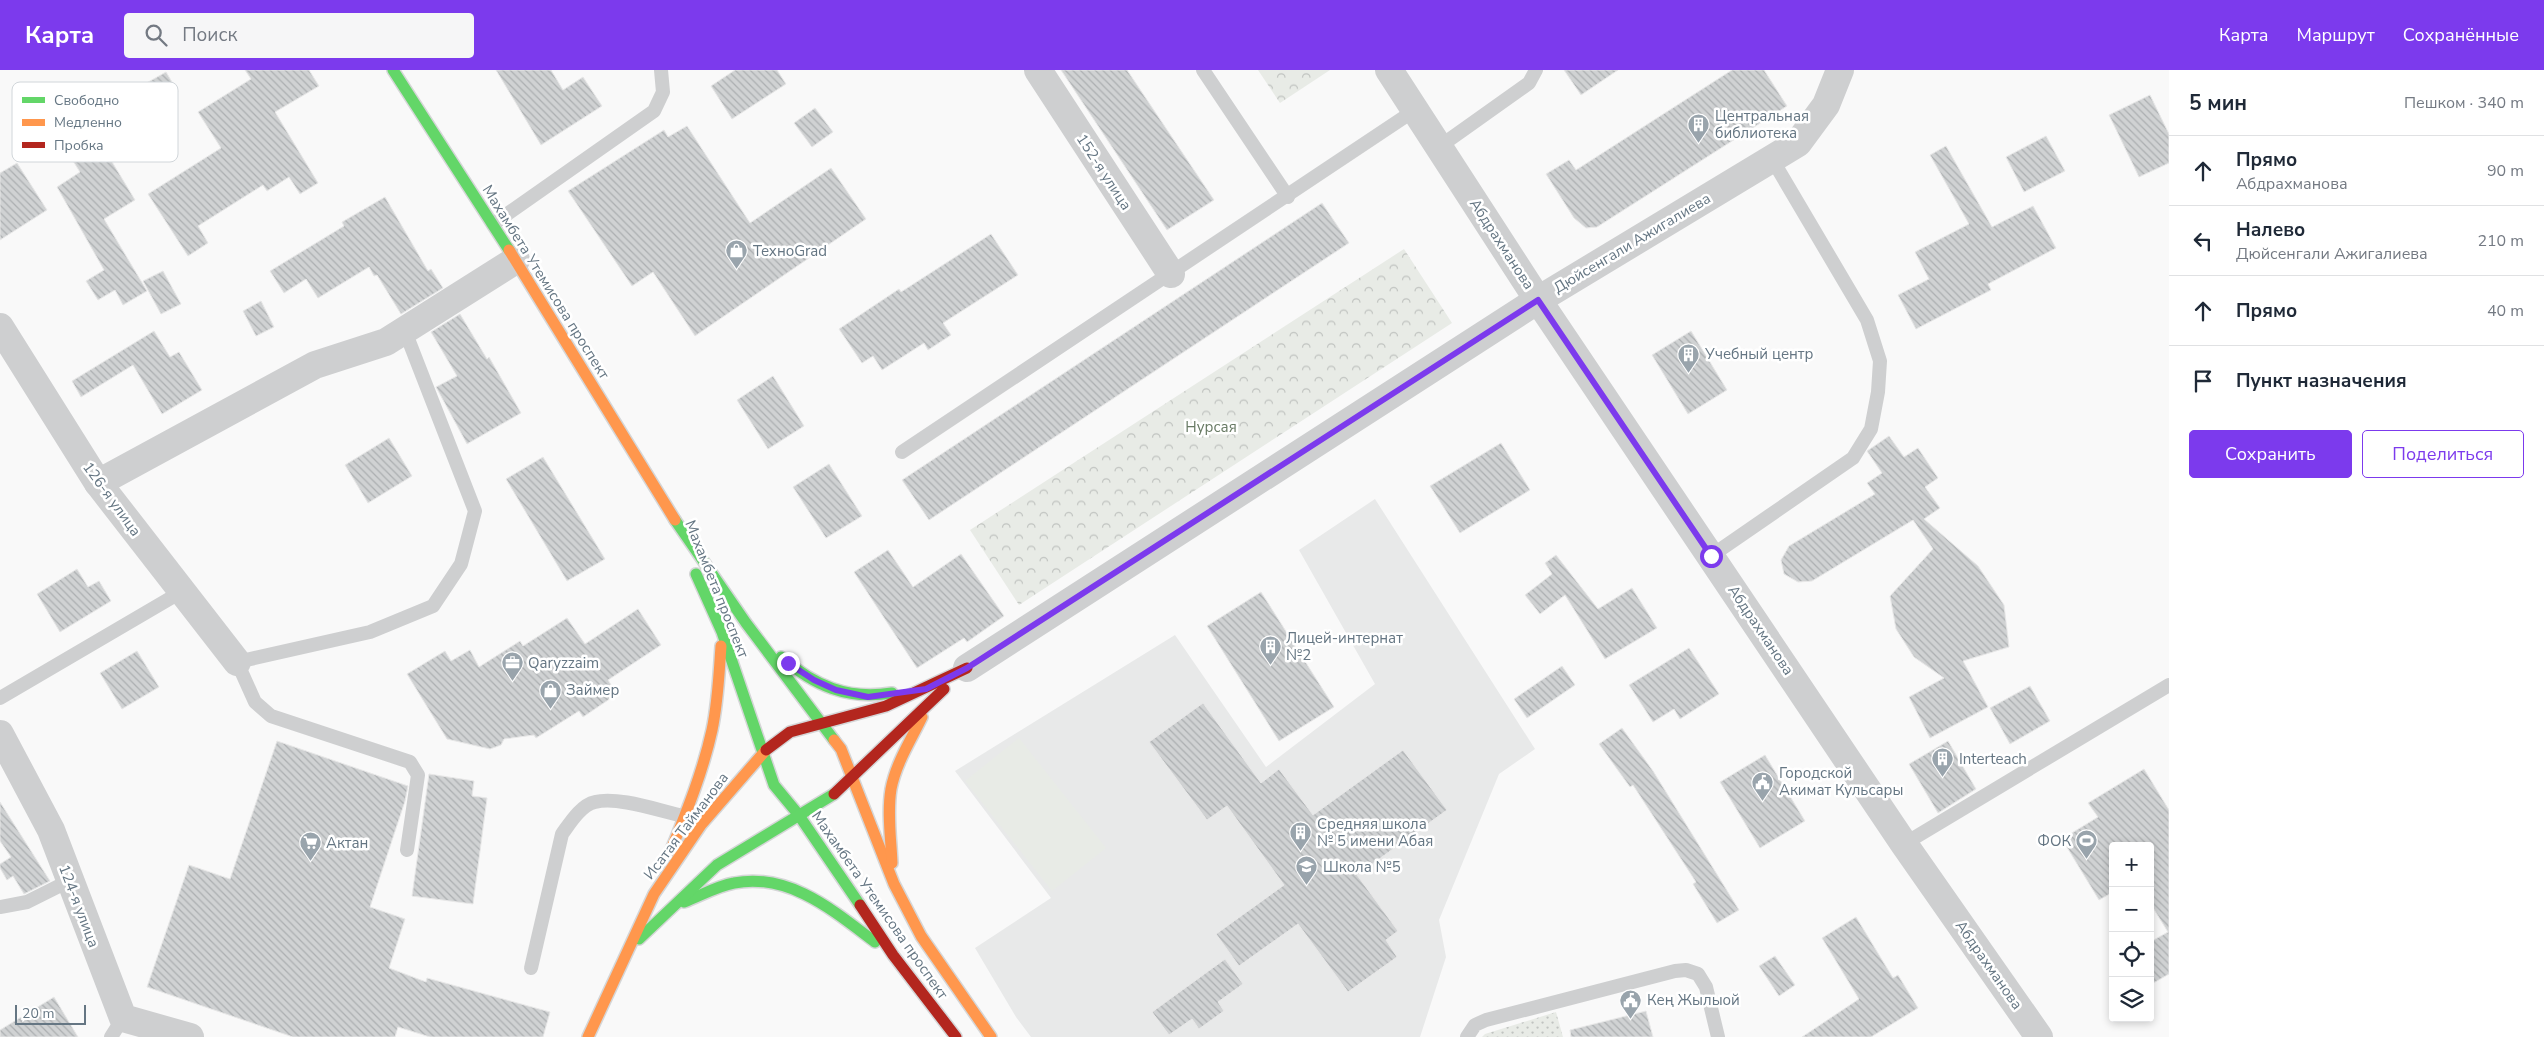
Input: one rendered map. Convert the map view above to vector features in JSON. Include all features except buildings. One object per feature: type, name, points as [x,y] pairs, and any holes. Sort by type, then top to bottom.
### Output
[{"type":"street","name":"Махамбета Утемисова проспект","points":[[393,70],[516,260],[670,513]]},
{"type":"street","name":"152-я улица","points":[[1038,70],[1171,274]]},
{"type":"street","name":"Абдрахманова","points":[[1388,70],[1538,300],[1904,844],[2039,1037]]},
{"type":"street","name":"Дюйсенгали Ажигалиева","points":[[822,724],[886,706],[926,689],[967,668],[1538,300],[1798,143],[1826,106],[1840,70]]},
{"type":"street","points":[[98,484],[315,365],[386,342],[516,260]]},
{"type":"street","name":"126-я улица","points":[[0,327],[98,484],[237,662]]},
{"type":"street","name":"Махамбета проспект","points":[[670,513],[746,623],[822,724]]},
{"type":"street","name":"Махамбета проспект","points":[[670,513],[722,632],[762,753]]},
{"type":"street","points":[[746,623],[788,663],[814,680],[836,690],[868,697],[926,689]]},
{"type":"street","points":[[654,894],[684,816],[710,740],[717,693],[722,632]]},
{"type":"street","name":"Дюйсенгали Ажигалиева","points":[[854,777],[967,668]]},
{"type":"street","points":[[894,884],[890,814],[892,788],[900,762],[930,702]]},
{"type":"street","points":[[822,724],[842,749],[854,777],[828,799],[798,814],[774,786],[762,753],[790,732],[822,724]]},
{"type":"street","name":"124-я улица","points":[[0,734],[51,830],[70,881],[117,1028],[190,1037]]},
{"type":"street","name":"Исатая Тайманова","points":[[588,1037],[654,894],[701,825],[762,753]]},
{"type":"street","name":"Махамбета Утемисова проспект","points":[[854,777],[872,831],[894,884],[921,936],[991,1037]]},
{"type":"street","name":"Махамбета Утемисова проспект","points":[[798,814],[893,955],[956,1037]]},
{"type":"street","name":"Исатая Тайманова","points":[[629,948],[717,865],[798,814]]},
{"type":"street","points":[[671,908],[735,882],[759,882],[787,887],[811,896],[893,955]]},
{"type":"lane","points":[[493,224],[654,111],[663,92],[661,70]]},
{"type":"lane","points":[[1203,70],[1288,197]]},
{"type":"lane","points":[[1439,147],[1529,83],[1536,70]]},
{"type":"lane","points":[[902,452],[1288,197],[1415,110]]},
{"type":"lane","points":[[1711,556],[1853,458],[1871,429],[1878,392],[1880,361],[1867,320],[1772,159]]},
{"type":"lane","points":[[405,331],[475,510],[461,564],[433,606],[370,632],[237,662],[255,702],[271,716],[410,762],[418,775],[407,850]]},
{"type":"lane","points":[[0,698],[181,592]]},
{"type":"lane","points":[[1904,844],[2169,685]]},
{"type":"lane","points":[[531,968],[562,834],[575,816],[594,802],[615,802],[684,816]]},
{"type":"lane","points":[[0,907],[26,902],[70,881]]},
{"type":"lane","points":[[1467,1037],[1475,1025],[1486,1020],[1674,970],[1686,970],[1698,974],[1706,987],[1718,1037]]},
{"type":"shaded area","points":[[1375,499],[1535,749],[1499,774],[1439,920],[1446,957],[1420,1037],[1031,1037],[1016,1017],[975,948],[1051,898],[955,771],[1175,635],[1266,767],[1375,684],[1299,550]]},
{"type":"green space","points":[[1258,70],[1330,70],[1280,103]]},
{"type":"green space","name":"Нурсая","points":[[1404,249],[1452,323],[1019,605],[970,530]]},
{"type":"green space","points":[[1019,738],[1106,848],[1052,891],[965,781]]},
{"type":"green space","points":[[1556,1012],[1563,1037],[1482,1037],[1485,1034]]},
{"type":"traffic: fast","points":[[393,70],[509,250]]},
{"type":"traffic: fast","points":[[675,520],[746,623],[834,740]]},
{"type":"traffic: fast","points":[[696,574],[722,632],[774,785],[798,814],[860,905]]},
{"type":"traffic: fast","points":[[781,657],[806,676],[832,688],[860,694],[892,693]]},
{"type":"traffic: fast","points":[[639,939],[717,865],[834,794]]},
{"type":"traffic: fast","points":[[684,902],[728,884],[754,881],[773,883],[810,897],[843,918],[875,942]]},
{"type":"traffic: slow","points":[[509,250],[675,520]]},
{"type":"traffic: slow","points":[[671,850],[694,791],[712,730],[716,709],[721,646]]},
{"type":"traffic: slow","points":[[892,863],[889,817],[893,779],[922,717]]},
{"type":"traffic: slow","points":[[834,740],[841,749],[894,884],[921,936],[991,1037]]},
{"type":"traffic: slow","points":[[588,1037],[654,894],[701,825],[766,750]]},
{"type":"traffic: jam","points":[[766,750],[790,732],[886,706],[967,668]]},
{"type":"traffic: jam","points":[[834,794],[944,689]]},
{"type":"traffic: jam","points":[[860,905],[893,955],[956,1037]]},
{"type":"place","name":"Центральная библиотека","points":[[1699,144]]},
{"type":"place","name":"ТехноGrad","points":[[737,270]]},
{"type":"place","name":"Учебный центр","points":[[1689,373]]},
{"type":"place","name":"Лицей-интернат №2","points":[[1270,666]]},
{"type":"place","name":"Qaryzzaim","points":[[512,682]]},
{"type":"place","name":"Займер","points":[[550,709]]},
{"type":"place","name":"Interteach","points":[[1943,778]]},
{"type":"place","name":"Городской Акимат Кульсары","points":[[1763,801]]},
{"type":"place","name":"Средняя школа № 5 имени Абая","points":[[1301,852]]},
{"type":"place","name":"ФОК","points":[[2087,860]]},
{"type":"place","name":"Актан","points":[[310,862]]},
{"type":"place","name":"Школа №5","points":[[1307,886]]},
{"type":"place","name":"Кең Жылыой","points":[[1631,1019]]},
{"type":"route","points":[[788,663],[814,680],[836,690],[868,697],[926,689],[967,668],[1538,300],[1711,556]]}]
